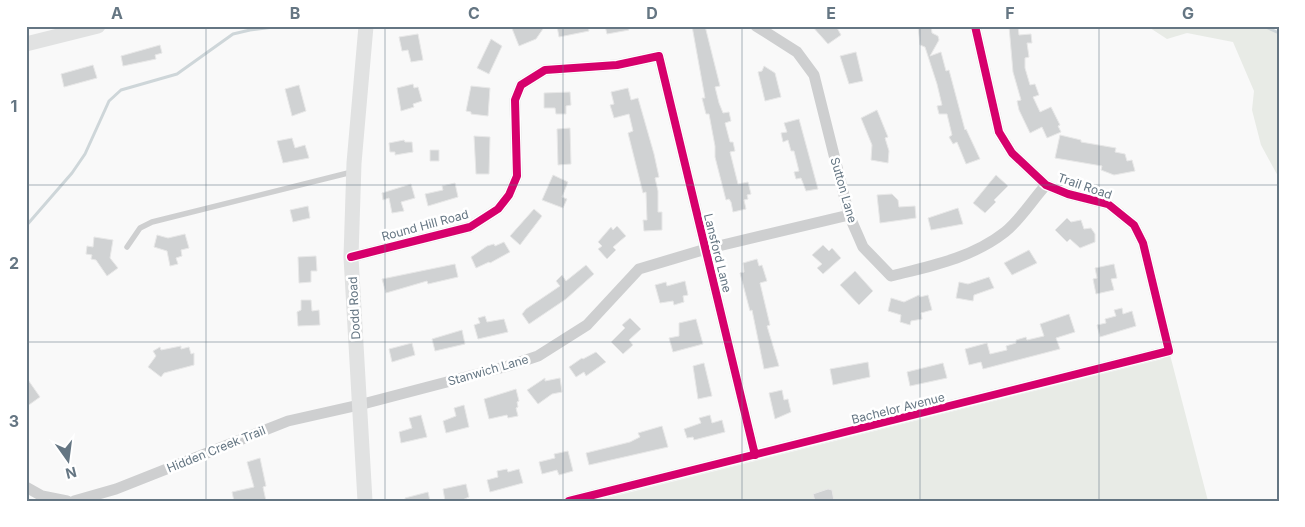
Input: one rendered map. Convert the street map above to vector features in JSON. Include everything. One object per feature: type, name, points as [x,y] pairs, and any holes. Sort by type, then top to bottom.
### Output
[{"type":"main road","points":[[26,44],[98,26]]},
{"type":"main road","name":"Dodd Road","points":[[366,26],[354,171],[351,257],[366,501]]},
{"type":"street","name":"Sutton Lane","points":[[756,26],[797,52],[814,75],[849,215],[863,247],[891,276],[953,260],[980,248],[1007,231],[1046,184]]},
{"type":"street","name":"Trail Road","points":[[975,26],[999,132],[1012,153],[1046,184],[1068,194],[1108,204],[1125,217],[1134,226],[1143,243],[1154,288]]},
{"type":"street","name":"Lansford Lane","points":[[659,56],[756,455]]},
{"type":"street","name":"Round Hill Road","points":[[351,257],[470,227],[498,210],[509,195],[517,176],[515,100],[521,85],[545,70],[617,65],[659,56]]},
{"type":"street","name":"Stanwich Lane","points":[[359,405],[508,366],[538,356],[587,325],[640,269],[706,249],[849,215]]},
{"type":"street","name":"Bachelor Avenue","points":[[569,501],[1170,351],[1154,288]]},
{"type":"street","name":"Hidden Creek Trail","points":[[74,501],[116,489],[288,420],[359,405]]},
{"type":"street","points":[[26,487],[42,496],[67,501]]},
{"type":"lane","points":[[127,247],[140,228],[152,222],[354,171]]},
{"type":"shaded area","points":[[1147,26],[1268,26],[1279,33],[1279,178],[1261,145],[1252,110],[1254,91],[1233,42],[1187,33],[1167,39]]},
{"type":"shaded area","points":[[1169,351],[1208,501],[595,501],[1162,359]]},
{"type":"building","points":[[511,26],[545,26],[536,39],[519,46]]},
{"type":"building","points":[[557,26],[588,26],[589,31],[559,37]]},
{"type":"building","points":[[605,26],[628,26],[629,30],[607,34]]},
{"type":"building","points":[[692,26],[705,26],[720,86],[715,87],[719,103],[723,113],[729,112],[731,121],[725,123],[730,142],[733,142],[735,151],[730,152],[738,184],[748,182],[751,194],[747,195],[748,199],[744,200],[746,209],[733,212],[731,202],[729,199],[726,200],[715,157],[715,146],[709,114],[706,114],[702,98],[705,98]]},
{"type":"building","points":[[812,26],[836,26],[841,35],[828,44]]},
{"type":"building","points":[[918,26],[931,26],[932,33],[938,36],[939,40],[930,56],[941,52],[946,71],[949,70],[965,130],[980,159],[966,164],[957,142],[953,144],[949,137],[952,135],[947,114],[939,114],[937,106],[942,105],[937,84],[925,47],[920,45]]},
{"type":"building","points":[[1009,26],[1018,26],[1019,35],[1031,34],[1032,43],[1027,43],[1029,57],[1025,58],[1025,68],[1030,85],[1035,84],[1039,95],[1033,97],[1040,112],[1051,107],[1060,125],[1058,126],[1061,132],[1047,138],[1042,127],[1030,133],[1019,110],[1017,101],[1021,100],[1013,72]]},
{"type":"building","points":[[418,34],[423,60],[411,62],[408,50],[402,51],[399,37]]},
{"type":"building","points":[[491,39],[502,46],[489,74],[477,68]]},
{"type":"building","points":[[160,45],[162,53],[155,55],[156,59],[123,66],[121,56]]},
{"type":"building","points":[[856,52],[863,81],[849,84],[840,56]]},
{"type":"building","points":[[93,65],[97,78],[64,87],[61,74]]},
{"type":"building","points":[[764,66],[775,73],[781,97],[765,101],[758,72],[762,71]]},
{"type":"building","points":[[413,84],[414,88],[418,87],[422,101],[413,104],[414,107],[401,111],[397,88]]},
{"type":"building","points":[[299,85],[306,111],[292,116],[285,89]]},
{"type":"building","points":[[471,86],[490,88],[488,116],[471,114],[471,112],[466,111]]},
{"type":"building","points":[[628,88],[631,100],[638,98],[654,154],[659,177],[655,178],[658,191],[658,212],[662,212],[662,230],[644,231],[643,220],[647,220],[646,192],[643,193],[628,133],[633,131],[629,114],[614,118],[610,105],[614,104],[611,92]]},
{"type":"building","points":[[570,92],[571,105],[566,106],[566,114],[556,114],[555,108],[544,108],[544,93]]},
{"type":"building","points":[[877,110],[888,137],[885,138],[889,151],[888,163],[871,160],[872,145],[861,118]]},
{"type":"building","points":[[799,119],[818,189],[806,191],[801,178],[796,179],[794,172],[799,171],[794,151],[791,151],[788,140],[783,142],[781,133],[787,132],[784,123]]},
{"type":"building","points":[[570,128],[571,164],[558,165],[557,129]]},
{"type":"building","points":[[1060,135],[1081,140],[1081,142],[1116,148],[1115,152],[1125,154],[1127,161],[1132,160],[1135,171],[1114,175],[1101,170],[1102,166],[1055,158]]},
{"type":"building","points":[[474,136],[490,137],[489,174],[476,174]]},
{"type":"building","points":[[292,138],[295,148],[305,145],[309,158],[283,163],[277,141]]},
{"type":"building","points":[[404,140],[405,142],[412,142],[413,152],[395,155],[395,152],[390,152],[389,143]]},
{"type":"building","points":[[430,150],[439,150],[439,161],[430,161]]},
{"type":"building","points":[[553,175],[568,182],[562,197],[567,199],[563,208],[542,200]]},
{"type":"building","points":[[996,175],[1008,186],[994,200],[996,202],[985,213],[973,203]]},
{"type":"building","points":[[455,183],[458,197],[428,206],[425,194],[443,190],[442,186]]},
{"type":"building","points":[[411,184],[415,198],[401,202],[404,211],[392,213],[389,198],[383,200],[382,193]]},
{"type":"building","points":[[892,194],[898,200],[899,207],[915,206],[916,218],[880,223],[877,195]]},
{"type":"building","points":[[308,206],[310,218],[293,222],[290,210]]},
{"type":"building","points":[[958,208],[963,224],[931,230],[928,218]]},
{"type":"building","points":[[534,209],[542,216],[520,245],[510,236]]},
{"type":"building","points":[[1067,218],[1071,222],[1081,220],[1084,229],[1091,228],[1095,234],[1095,242],[1080,248],[1070,239],[1067,242],[1055,230]]},
{"type":"building","points":[[617,226],[626,236],[613,247],[616,250],[607,259],[598,249],[602,246],[598,242],[611,227],[613,230]]},
{"type":"building","points":[[185,234],[189,248],[181,250],[182,256],[176,258],[178,264],[170,266],[167,251],[154,247],[157,235],[168,238]]},
{"type":"building","points":[[94,237],[113,240],[110,258],[118,268],[107,276],[96,260],[91,259],[92,255],[86,254],[87,246],[93,247]]},
{"type":"building","points":[[504,242],[510,252],[476,268],[471,257],[487,246],[494,244],[495,246]]},
{"type":"building","points":[[823,245],[829,251],[832,248],[841,258],[823,274],[817,268],[822,264],[812,255]]},
{"type":"building","points":[[1029,250],[1037,263],[1012,275],[1004,263]]},
{"type":"building","points":[[316,256],[317,271],[311,271],[311,282],[299,283],[298,257]]},
{"type":"building","points":[[757,259],[759,266],[762,265],[767,281],[760,283],[770,325],[767,326],[779,366],[764,369],[752,310],[750,311],[740,273],[744,272],[743,263]]},
{"type":"building","points":[[455,264],[458,277],[428,284],[427,281],[386,293],[382,279]]},
{"type":"building","points":[[1114,264],[1117,278],[1111,279],[1114,290],[1096,294],[1093,279],[1097,278],[1095,268]]},
{"type":"building","points":[[586,265],[594,274],[566,299],[529,324],[522,314],[526,309],[560,286],[556,281],[562,275],[566,281]]},
{"type":"building","points":[[855,271],[873,291],[859,305],[840,285]]},
{"type":"building","points":[[989,277],[994,288],[974,295],[973,301],[956,298],[959,282],[968,284]]},
{"type":"building","points":[[685,281],[688,295],[683,296],[684,302],[674,305],[673,301],[660,303],[655,285],[666,282],[667,286]]},
{"type":"building","points":[[919,295],[920,297],[928,295],[932,310],[921,313],[922,319],[911,321],[910,325],[900,322],[901,315],[888,311],[891,298],[904,302]]},
{"type":"building","points":[[301,300],[311,300],[312,311],[319,310],[320,325],[298,326],[297,312],[301,310]]},
{"type":"building","points":[[1122,308],[1123,314],[1132,311],[1136,326],[1100,337],[1097,325],[1106,323],[1105,319],[1116,316],[1114,310]]},
{"type":"building","points":[[1069,314],[1075,332],[1056,338],[1060,349],[983,369],[981,362],[969,365],[965,349],[987,343],[990,354],[1007,350],[1006,346],[1016,343],[1016,340],[1026,337],[1027,340],[1044,336],[1040,324]]},
{"type":"building","points":[[485,316],[487,322],[504,319],[508,332],[478,339],[474,325],[480,323],[478,318]]},
{"type":"building","points":[[630,318],[641,329],[629,340],[633,345],[623,354],[611,342],[625,328],[622,325]]},
{"type":"building","points":[[696,319],[703,344],[673,352],[669,338],[679,336],[679,323]]},
{"type":"building","points":[[462,330],[465,344],[435,351],[432,339]]},
{"type":"building","points":[[412,343],[415,355],[392,362],[389,349]]},
{"type":"building","points":[[181,346],[181,349],[189,347],[191,354],[194,353],[194,365],[164,373],[161,377],[148,367],[156,356],[153,351],[160,347],[161,350]]},
{"type":"building","points":[[596,352],[606,362],[586,376],[584,372],[576,377],[569,367],[582,358]]},
{"type":"building","points":[[868,362],[870,377],[833,385],[830,369]]},
{"type":"building","points":[[704,363],[712,396],[698,399],[693,366]]},
{"type":"building","points":[[943,363],[947,378],[910,386],[907,372]]},
{"type":"building","points":[[26,377],[40,397],[26,407]]},
{"type":"building","points":[[545,378],[545,381],[560,378],[562,392],[552,394],[538,404],[527,390]]},
{"type":"building","points":[[516,389],[519,401],[516,408],[518,416],[508,418],[507,415],[489,419],[484,399]]},
{"type":"building","points":[[782,390],[784,400],[788,399],[791,412],[775,419],[769,393]]},
{"type":"building","points":[[464,405],[469,427],[446,433],[443,421],[456,416],[454,408]]},
{"type":"building","points":[[421,415],[427,437],[401,443],[399,432],[412,428],[409,418]]},
{"type":"building","points":[[710,415],[712,423],[722,420],[725,432],[694,440],[693,437],[687,438],[684,429],[701,423],[699,418]]},
{"type":"building","points":[[662,426],[668,447],[589,465],[586,453],[630,442],[640,437],[638,433]]},
{"type":"building","points":[[568,451],[573,471],[559,475],[557,470],[542,474],[539,462],[555,458],[554,454]]},
{"type":"building","points":[[260,458],[266,486],[263,487],[266,501],[234,501],[232,492],[254,487],[247,462]]},
{"type":"building","points":[[507,469],[508,472],[519,469],[523,483],[490,492],[487,480],[498,477],[497,471]]},
{"type":"building","points":[[466,484],[469,497],[460,501],[445,501],[443,489]]},
{"type":"building","points":[[828,489],[832,490],[834,501],[815,501],[813,494]]},
{"type":"building","points":[[428,492],[430,501],[405,501],[405,498]]},
{"type":"waterway","points":[[26,226],[72,173],[85,154],[109,101],[121,90],[177,74],[233,34],[282,26]]},
{"type":"waterway","points":[[1264,26],[1279,33]]},
{"type":"cycle path","points":[[569,501],[1169,351],[1143,243],[1134,225],[1108,204],[1068,194],[1046,185],[1012,153],[999,132],[975,26]]},
{"type":"cycle path","points":[[351,257],[470,227],[498,209],[509,195],[517,176],[515,100],[521,85],[545,70],[617,65],[659,56],[755,455]]}]
